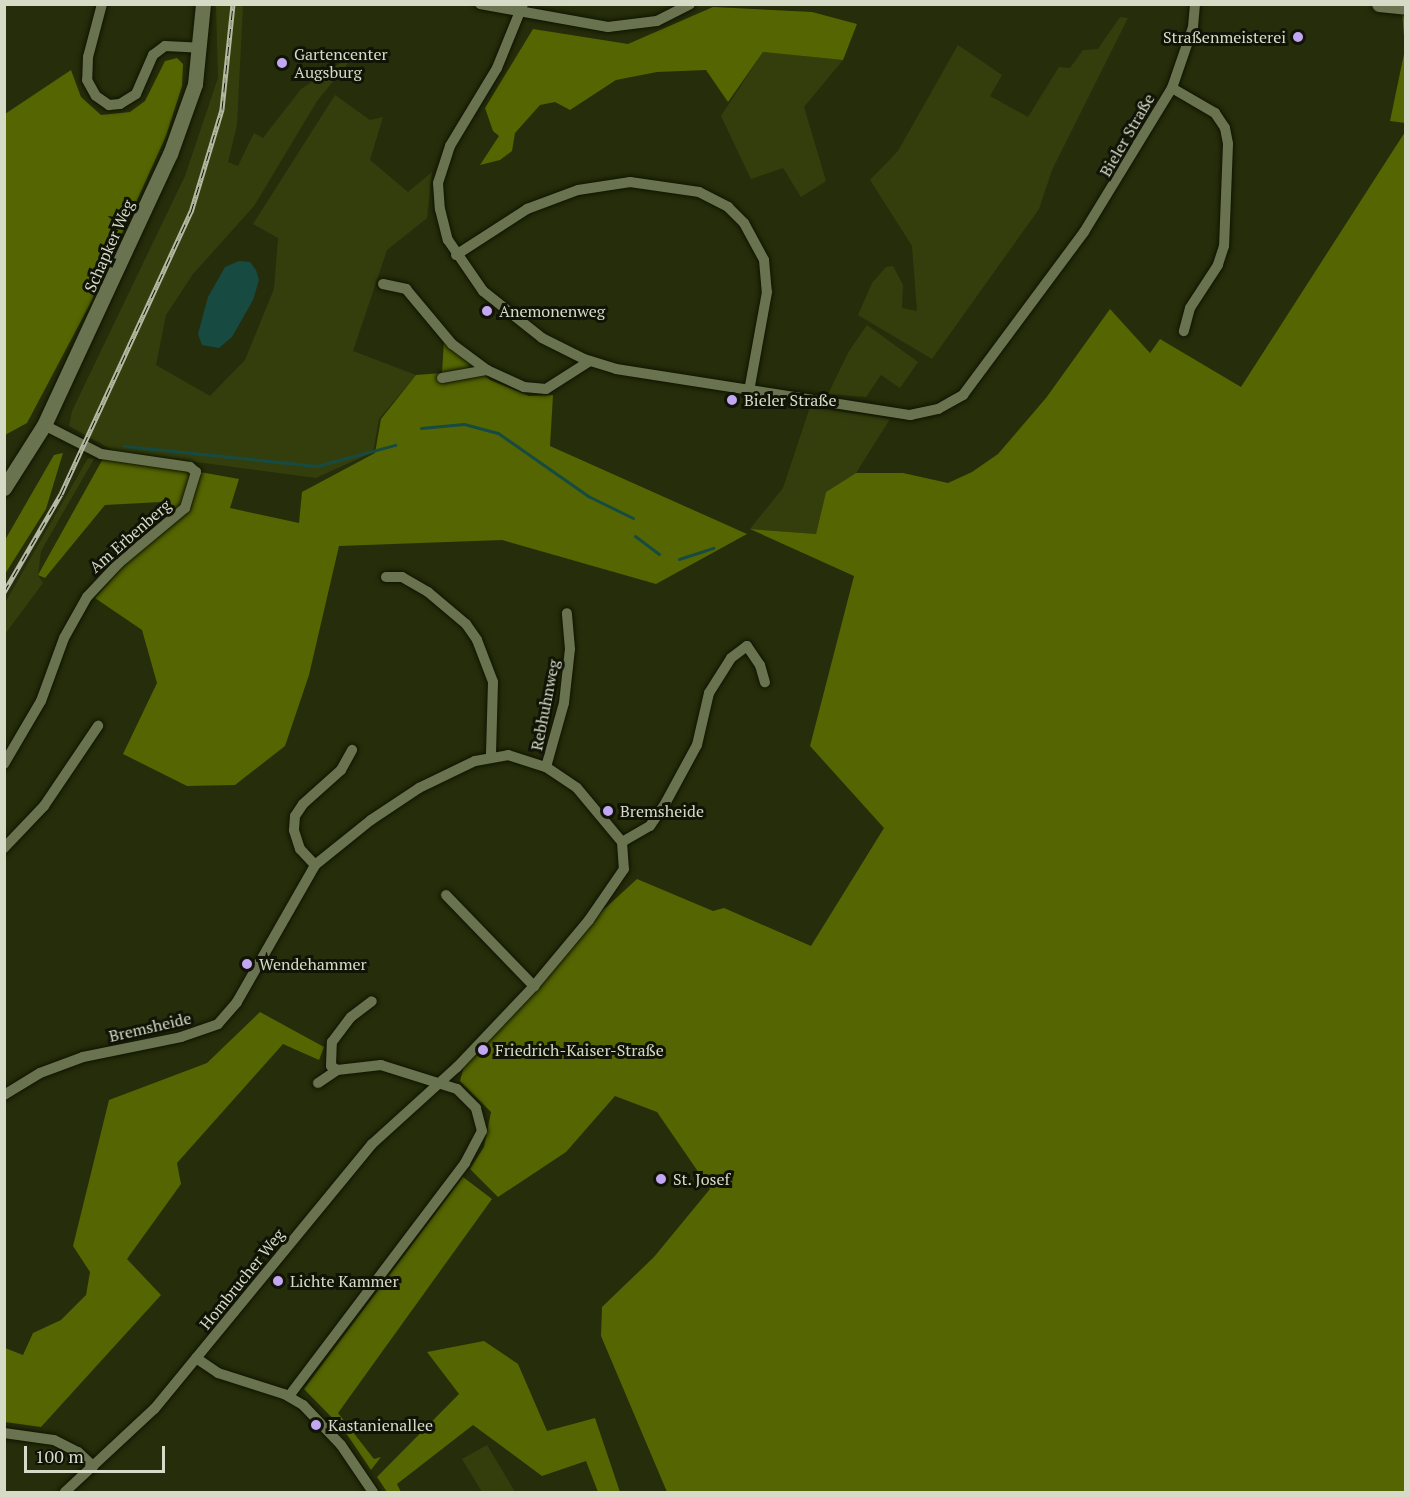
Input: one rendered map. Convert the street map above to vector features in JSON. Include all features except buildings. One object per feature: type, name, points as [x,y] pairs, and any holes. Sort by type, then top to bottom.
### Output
[{"type":"street","points":[[102,4],[88,57],[87,80],[96,96],[109,105],[120,104],[136,94],[153,55],[165,45],[200,48]]},
{"type":"street","name":"Schapker Weg","points":[[4,488],[44,425],[170,154],[195,84],[203,4]]},
{"type":"street","points":[[480,4],[522,8],[608,27],[630,27],[657,21],[690,4]]},
{"type":"street","name":"Bieler Straße","points":[[522,8],[497,68],[450,146],[438,183],[440,209],[456,255],[483,291],[511,317],[542,338],[590,361],[644,374],[910,415],[938,409],[963,396],[1103,204],[1172,88],[1192,27],[1195,4]]},
{"type":"street","points":[[1380,4],[1406,7]]},
{"type":"street","points":[[1172,88],[1215,113],[1225,128],[1228,144],[1224,246],[1218,265],[1190,308],[1184,331]]},
{"type":"street","points":[[456,255],[527,209],[605,183],[654,183],[707,196],[728,207],[744,223],[764,260],[767,292],[750,391]]},
{"type":"street","points":[[383,284],[406,289],[444,335],[487,370],[524,387],[546,389],[590,361]]},
{"type":"street","points":[[442,378],[487,370]]},
{"type":"street","name":"Am Erbenberg","points":[[4,764],[41,701],[64,638],[87,597],[119,563],[185,508],[196,472],[190,467],[101,454],[44,425]]},
{"type":"street","points":[[386,577],[402,577],[428,592],[466,624],[477,640],[493,682],[491,755],[525,759],[546,767],[583,794],[622,842],[650,826],[666,802],[697,745],[709,693],[731,658],[747,646],[760,665],[765,682]]},
{"type":"street","name":"Rebhuhnweg","points":[[546,767],[564,703],[570,649],[567,613]]},
{"type":"street","points":[[4,848],[44,806],[98,726]]},
{"type":"street","points":[[315,865],[300,849],[294,830],[295,816],[303,804],[342,770],[351,750]]},
{"type":"street","name":"Bremsheide","points":[[4,1095],[40,1073],[83,1058],[181,1037],[218,1024],[237,1002],[315,865],[349,835],[419,788],[491,755]]},
{"type":"street","name":"Hombrucher Weg","points":[[65,1492],[147,1416],[372,1144],[439,1082],[534,986],[589,920],[624,869],[622,842]]},
{"type":"street","points":[[446,895],[534,986]]},
{"type":"street","points":[[337,1070],[331,1066],[332,1042],[351,1017],[372,1001]]},
{"type":"street","points":[[289,1396],[480,1139],[482,1123],[476,1108],[457,1089],[381,1065],[337,1070],[318,1083]]},
{"type":"street","points":[[196,1358],[218,1373],[289,1396],[321,1421],[373,1492]]},
{"type":"street","points":[[5,1434],[54,1440],[78,1452],[93,1466]]},
{"type":"green space","points":[[216,5],[243,5],[237,125],[228,162],[238,166],[254,133],[263,138],[301,89],[357,52],[317,101],[254,206],[193,274],[166,315],[156,365],[210,396],[245,360],[274,289],[278,238],[253,224],[335,95],[370,120],[383,117],[370,160],[408,192],[432,172],[427,218],[387,250],[353,351],[416,375],[379,419],[373,452],[316,478],[114,451],[69,426],[72,411],[185,176],[218,78]]},
{"type":"green space","points":[[713,7],[812,12],[857,24],[843,60],[763,52],[728,102],[706,70],[657,72],[616,80],[570,110],[555,102],[540,105],[515,133],[512,151],[500,160],[480,165],[499,136],[493,131],[485,108],[533,29],[628,44]]},
{"type":"green space","points":[[1402,12],[1405,12],[1405,49]]},
{"type":"green space","points":[[1120,17],[1128,18],[1052,170],[1039,209],[932,359],[858,315],[872,283],[886,267],[893,266],[903,285],[902,308],[917,311],[912,246],[870,180],[898,151],[958,45],[1002,75],[990,96],[1028,117],[1059,67],[1070,68],[1083,50],[1098,49]]},
{"type":"green space","points":[[1405,49],[1405,123],[1390,121]]},
{"type":"green space","points":[[763,52],[843,60],[804,107],[826,181],[801,197],[783,168],[751,179],[721,116]]},
{"type":"green space","points":[[177,58],[183,64],[182,86],[166,136],[91,302],[27,423],[5,435],[5,114],[71,70],[81,97],[101,115],[130,112],[145,101],[165,61]]},
{"type":"green space","points":[[1405,132],[1405,1492],[667,1492],[601,1336],[602,1307],[654,1257],[710,1189],[657,1112],[615,1096],[566,1152],[498,1197],[470,1169],[484,1147],[491,1112],[460,1081],[464,1066],[539,988],[601,912],[637,879],[713,911],[724,908],[811,946],[884,828],[810,746],[854,576],[750,529],[816,534],[826,492],[856,473],[903,473],[948,483],[972,472],[998,454],[1046,398],[1110,309],[1150,353],[1160,339],[1241,387]]},
{"type":"green space","points":[[867,325],[918,362],[900,388],[881,375],[866,397],[828,394],[849,351]]},
{"type":"green space","points":[[444,341],[490,380],[529,396],[553,395],[550,446],[747,534],[656,584],[502,540],[339,546],[309,675],[285,746],[235,785],[187,786],[123,754],[157,683],[142,630],[95,598],[162,522],[161,502],[105,505],[45,578],[38,575],[105,455],[239,479],[230,508],[299,523],[302,492],[375,453],[381,419],[416,375],[442,373]]},
{"type":"green space","points":[[810,407],[890,419],[856,473],[826,492],[816,534],[750,529],[783,488]]},
{"type":"green space","points":[[63,453],[46,509],[5,574],[5,540],[54,455]]},
{"type":"green space","points":[[88,458],[94,459],[41,551],[38,575],[43,583],[5,634],[5,603]]},
{"type":"green space","points":[[260,1012],[324,1047],[319,1060],[283,1044],[177,1163],[181,1184],[127,1259],[161,1295],[41,1427],[5,1422],[5,1348],[23,1355],[33,1333],[61,1320],[86,1295],[90,1272],[73,1246],[109,1100],[207,1063]]},
{"type":"green space","points":[[463,1177],[492,1199],[338,1413],[374,1459],[381,1457],[371,1470],[344,1430],[304,1389]]},
{"type":"green space","points":[[484,1341],[518,1364],[547,1431],[595,1418],[620,1492],[598,1492],[586,1461],[542,1476],[473,1425],[397,1484],[401,1492],[387,1492],[377,1477],[459,1394],[427,1352]]},
{"type":"green space","points":[[487,1445],[515,1492],[482,1492],[462,1459]]},
{"type":"water","points":[[239,261],[250,262],[256,270],[259,280],[253,300],[232,337],[219,348],[202,345],[198,334],[208,297],[225,267]]},
{"type":"waterway","points":[[421,428],[464,424],[498,433],[588,496],[633,518]]},
{"type":"waterway","points":[[124,446],[317,466],[395,445]]},
{"type":"waterway","points":[[635,536],[659,554]]},
{"type":"waterway","points":[[679,559],[713,548]]},
{"type":"railway","points":[[4,592],[61,494],[191,212],[222,109],[233,4]]},
{"type":"place","name":"Straßenmeisterei","points":[[1298,37]]},
{"type":"place","name":"Gartencenter Augsburg","points":[[282,63]]},
{"type":"place","name":"Anemonenweg","points":[[487,311]]},
{"type":"place","name":"Bieler Straße","points":[[732,400]]},
{"type":"place","name":"Bremsheide","points":[[608,811]]},
{"type":"place","name":"Wendehammer","points":[[247,964]]},
{"type":"place","name":"Friedrich-Kaiser-Straße","points":[[483,1050]]},
{"type":"place","name":"St. Josef","points":[[661,1179]]},
{"type":"place","name":"Lichte Kammer","points":[[278,1281]]},
{"type":"place","name":"Kastanienallee","points":[[316,1425]]}]
